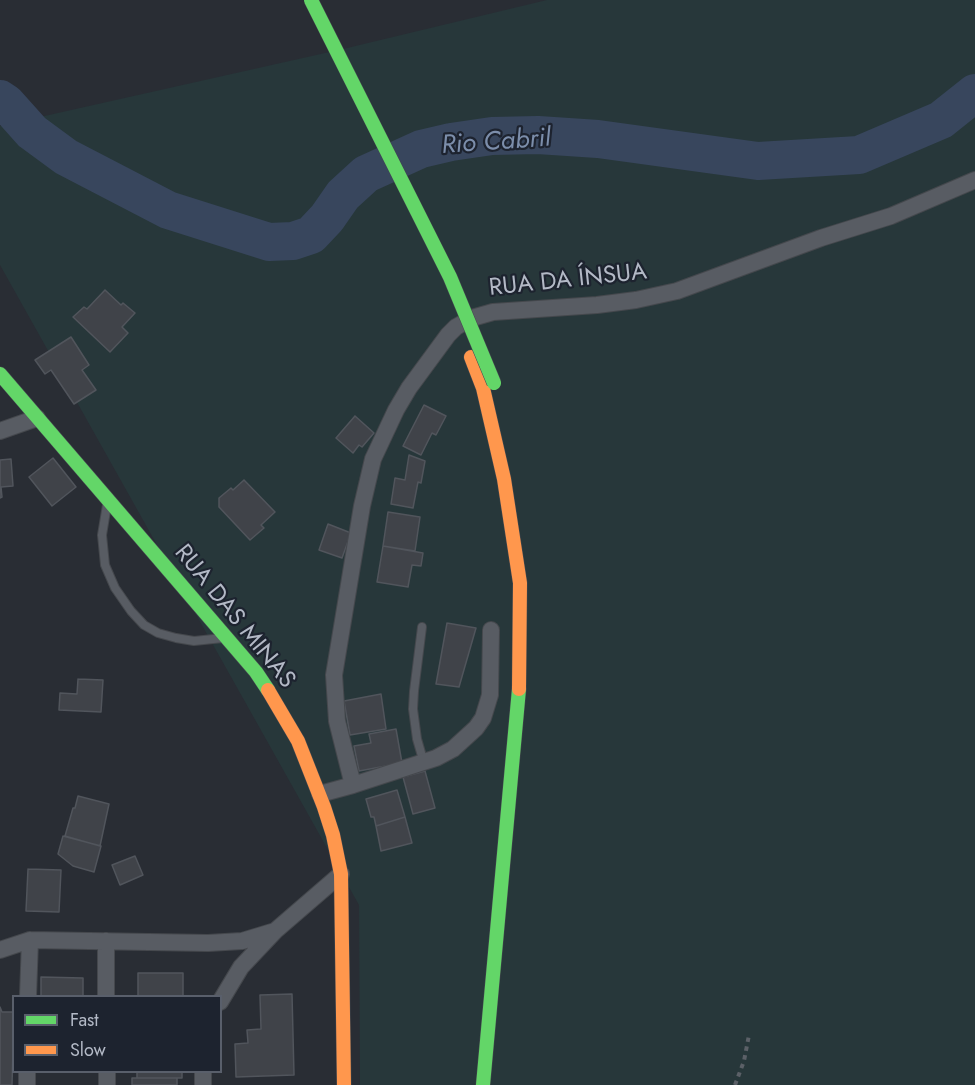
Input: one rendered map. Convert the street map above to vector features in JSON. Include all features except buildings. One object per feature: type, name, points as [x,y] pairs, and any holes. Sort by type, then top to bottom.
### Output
[{"type":"main road","points":[[306,5],[314,36],[433,268],[467,346],[488,386],[513,528],[520,583],[520,693],[482,1085]]},
{"type":"main road","points":[[306,5],[450,277],[488,386],[508,434]]},
{"type":"main road","name":"RUA DAS MINAS","points":[[0,374],[256,672],[279,706],[298,741],[320,795],[333,836],[341,874],[344,1085]]},
{"type":"street","name":"RUA DA ÍNSUA","points":[[353,785],[337,721],[334,675],[366,483],[373,459],[396,410],[448,335],[463,322],[493,312],[597,305],[677,291],[716,279],[821,238],[891,216],[975,180]]},
{"type":"street","points":[[0,431],[37,418]]},
{"type":"street","points":[[320,795],[424,763],[453,749],[471,734],[483,718],[490,695],[491,630]]},
{"type":"street","points":[[222,998],[235,975],[275,931],[341,874]]},
{"type":"street","points":[[0,950],[30,940],[227,942],[253,939],[275,931]]},
{"type":"street","points":[[28,995],[30,940]]},
{"type":"street","points":[[106,941],[106,995]]},
{"type":"lane","points":[[108,502],[102,535],[105,565],[111,581],[131,611],[151,629],[176,638],[194,641],[226,637]]},
{"type":"lane","points":[[422,627],[413,709],[417,739],[424,763]]},
{"type":"lane","points":[[0,940],[30,940]]},
{"type":"path","points":[[735,1085],[744,1061],[748,1035]]},
{"type":"shaded area","points":[[547,0],[975,0],[975,1085],[360,1085],[359,905],[0,265],[0,126],[343,49]]},
{"type":"waterway","name":"Rio Cabril","points":[[0,99],[32,132],[66,157],[168,210],[269,242],[293,241],[311,235],[327,218],[343,195],[366,174],[421,149],[451,142],[492,136],[538,135],[598,139],[758,161],[859,155],[941,120],[975,93]]},
{"type":"traffic: fast","points":[[311,0],[450,277],[494,383]]},
{"type":"traffic: fast","points":[[0,374],[256,672],[268,690]]},
{"type":"traffic: fast","points":[[483,1085],[519,689]]},
{"type":"traffic: slow","points":[[471,357],[483,388],[504,479],[520,583],[519,689]]},
{"type":"traffic: slow","points":[[268,690],[298,741],[324,807],[333,835],[341,874],[344,1085]]}]
